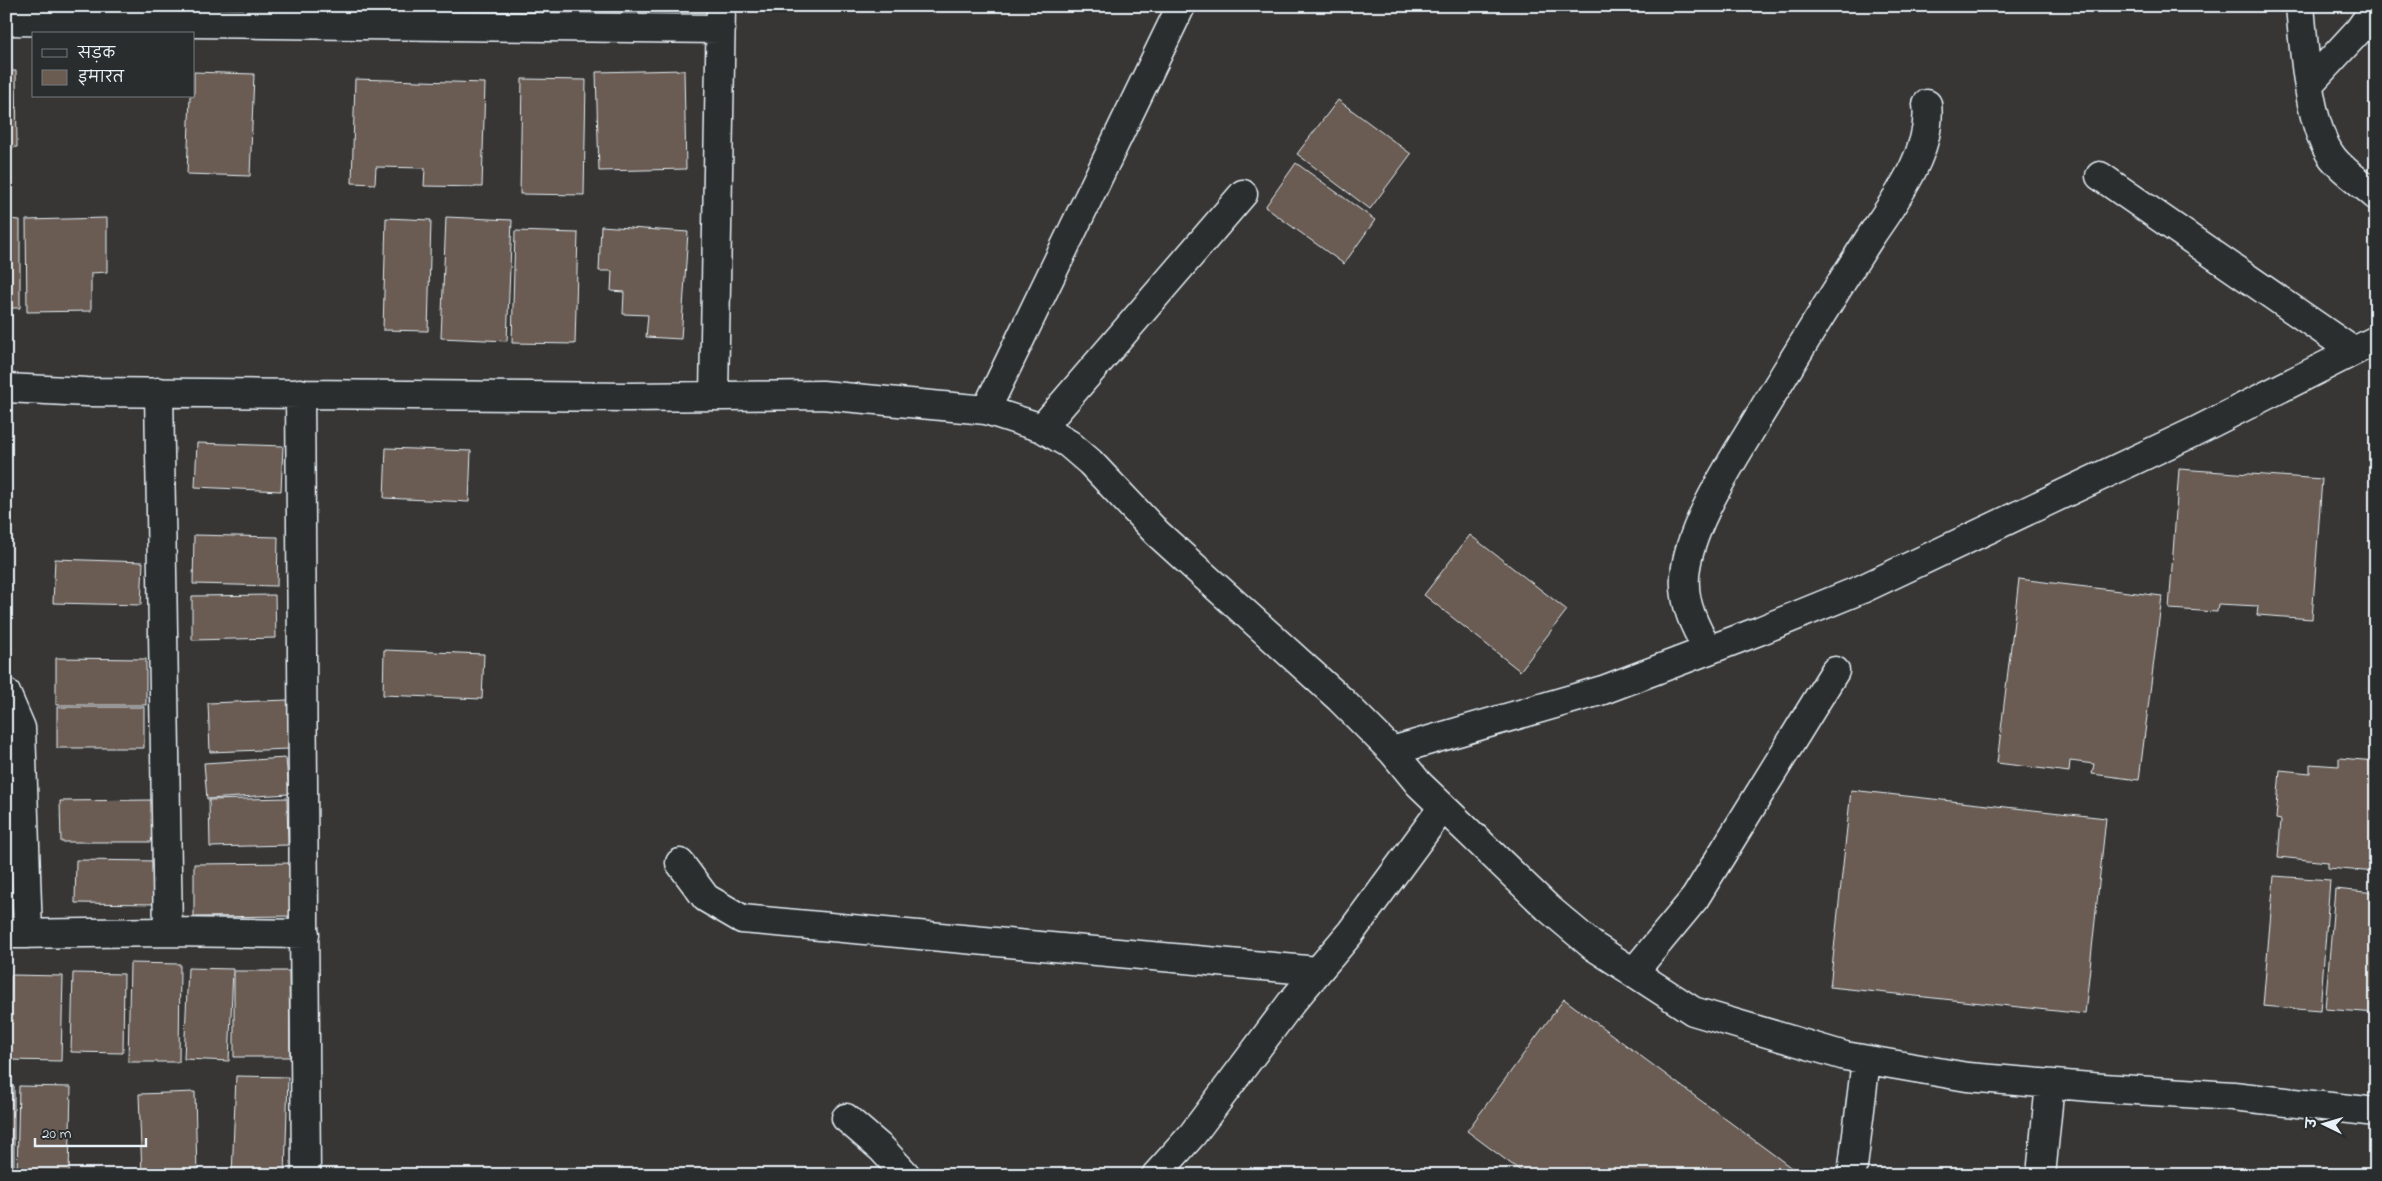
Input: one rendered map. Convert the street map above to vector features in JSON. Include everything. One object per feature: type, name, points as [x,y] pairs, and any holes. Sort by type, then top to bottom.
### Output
[{"type":"street","points":[[986,410],[1181,6]]},
{"type":"street","points":[[2300,6],[2317,125],[2332,157],[2345,171],[2376,196]]},
{"type":"street","points":[[2310,83],[2359,30],[2376,6]]},
{"type":"street","points":[[6,20],[721,18],[714,395]]},
{"type":"street","points":[[1708,650],[1692,621],[1685,594],[1685,575],[1691,546],[1715,490],[1817,320],[1899,194],[1924,143],[1929,120],[1927,104]]},
{"type":"street","points":[[2100,176],[2364,345]]},
{"type":"street","points":[[1042,428],[1243,194]]},
{"type":"street","points":[[1392,751],[1603,690],[1862,589],[2192,433],[2364,345]]},
{"type":"street","points":[[6,388],[159,392],[628,397],[822,395],[986,410],[1042,428],[1069,444],[1090,462],[1157,533],[1340,699],[1392,751],[1419,784],[1556,914],[1593,946],[1693,1011],[1786,1040],[1866,1060],[1966,1077],[2233,1096],[2376,1112]]},
{"type":"street","points":[[159,392],[168,932]]},
{"type":"street","points":[[300,393],[306,1175]]},
{"type":"street","points":[[1633,973],[1695,898],[1835,671]]},
{"type":"street","points":[[6,693],[21,728],[17,934],[168,932],[305,934]]},
{"type":"street","points":[[1156,1175],[1192,1135],[1318,971],[1378,897],[1443,807]]},
{"type":"street","points":[[680,863],[706,898],[742,919],[1318,971]]},
{"type":"street","points":[[1852,1175],[1866,1060]]},
{"type":"street","points":[[2040,1175],[2050,1084]]},
{"type":"street","points":[[846,1118],[882,1149],[906,1175]]},
{"type":"building","points":[[684,70],[686,169],[599,171],[596,72]]},
{"type":"building","points":[[6,71],[16,71],[17,147],[6,148]]},
{"type":"building","points":[[195,72],[254,74],[250,176],[187,174],[190,98],[195,98]]},
{"type":"building","points":[[355,79],[485,83],[482,187],[424,186],[425,168],[376,167],[375,184],[352,183]]},
{"type":"building","points":[[522,79],[586,80],[584,195],[520,194]]},
{"type":"building","points":[[1338,100],[1411,154],[1370,209],[1297,154]]},
{"type":"building","points":[[1296,163],[1375,220],[1344,264],[1265,207]]},
{"type":"building","points":[[446,217],[512,220],[507,341],[441,338]]},
{"type":"building","points":[[107,218],[107,272],[91,273],[91,311],[27,312],[26,220]]},
{"type":"building","points":[[386,218],[431,220],[428,331],[383,330]]},
{"type":"building","points":[[6,219],[20,220],[20,308],[6,308]]},
{"type":"building","points":[[601,226],[688,232],[681,339],[646,337],[648,315],[623,314],[624,292],[611,291],[612,271],[599,271]]},
{"type":"building","points":[[515,231],[578,233],[575,344],[512,343]]},
{"type":"building","points":[[197,443],[283,446],[281,491],[195,487]]},
{"type":"building","points":[[386,448],[471,451],[469,502],[384,498]]},
{"type":"building","points":[[2179,469],[2322,479],[2312,619],[2257,615],[2258,606],[2218,604],[2217,612],[2169,609]]},
{"type":"building","points":[[194,535],[278,537],[277,586],[193,584]]},
{"type":"building","points":[[1470,535],[1567,610],[1520,671],[1424,595]]},
{"type":"building","points":[[55,559],[143,562],[141,605],[53,603]]},
{"type":"building","points":[[2019,579],[2162,596],[2139,780],[2092,774],[2094,764],[2070,761],[2069,772],[1997,763]]},
{"type":"building","points":[[275,595],[276,638],[192,640],[192,596]]},
{"type":"building","points":[[384,650],[484,654],[482,699],[383,695]]},
{"type":"building","points":[[56,658],[146,659],[146,705],[56,705]]},
{"type":"building","points":[[288,700],[289,749],[210,752],[208,703]]},
{"type":"building","points":[[57,707],[144,707],[144,748],[57,748]]},
{"type":"building","points":[[286,758],[289,794],[207,799],[204,763]]},
{"type":"building","points":[[2339,758],[2376,761],[2376,872],[2328,868],[2328,862],[2278,857],[2281,820],[2276,819],[2280,770],[2310,773],[2310,764],[2339,766]]},
{"type":"building","points":[[1851,790],[2106,818],[2085,1014],[1830,987]]},
{"type":"building","points":[[287,798],[288,845],[210,847],[209,800]]},
{"type":"building","points":[[154,800],[154,842],[61,842],[60,801]]},
{"type":"building","points":[[76,860],[158,861],[157,904],[75,903]]},
{"type":"building","points":[[297,863],[297,916],[194,917],[194,864]]},
{"type":"building","points":[[2274,876],[2330,880],[2320,1011],[2263,1006]]},
{"type":"building","points":[[2335,889],[2376,893],[2376,1013],[2325,1009]]},
{"type":"building","points":[[130,963],[180,964],[179,1062],[128,1062]]},
{"type":"building","points":[[188,968],[233,969],[229,1061],[184,1059]]},
{"type":"building","points":[[234,971],[289,971],[290,1057],[234,1057]]},
{"type":"building","points":[[73,973],[124,974],[123,1053],[71,1052]]},
{"type":"building","points":[[11,975],[63,976],[61,1061],[9,1060]]},
{"type":"building","points":[[1564,999],[1801,1175],[1526,1175],[1467,1131]]},
{"type":"building","points":[[236,1076],[288,1077],[285,1175],[232,1175]]},
{"type":"building","points":[[6,1086],[14,1086],[14,1175],[6,1175]]},
{"type":"building","points":[[19,1086],[71,1087],[69,1175],[17,1175]]},
{"type":"building","points":[[195,1092],[197,1175],[142,1175],[139,1094]]}]
